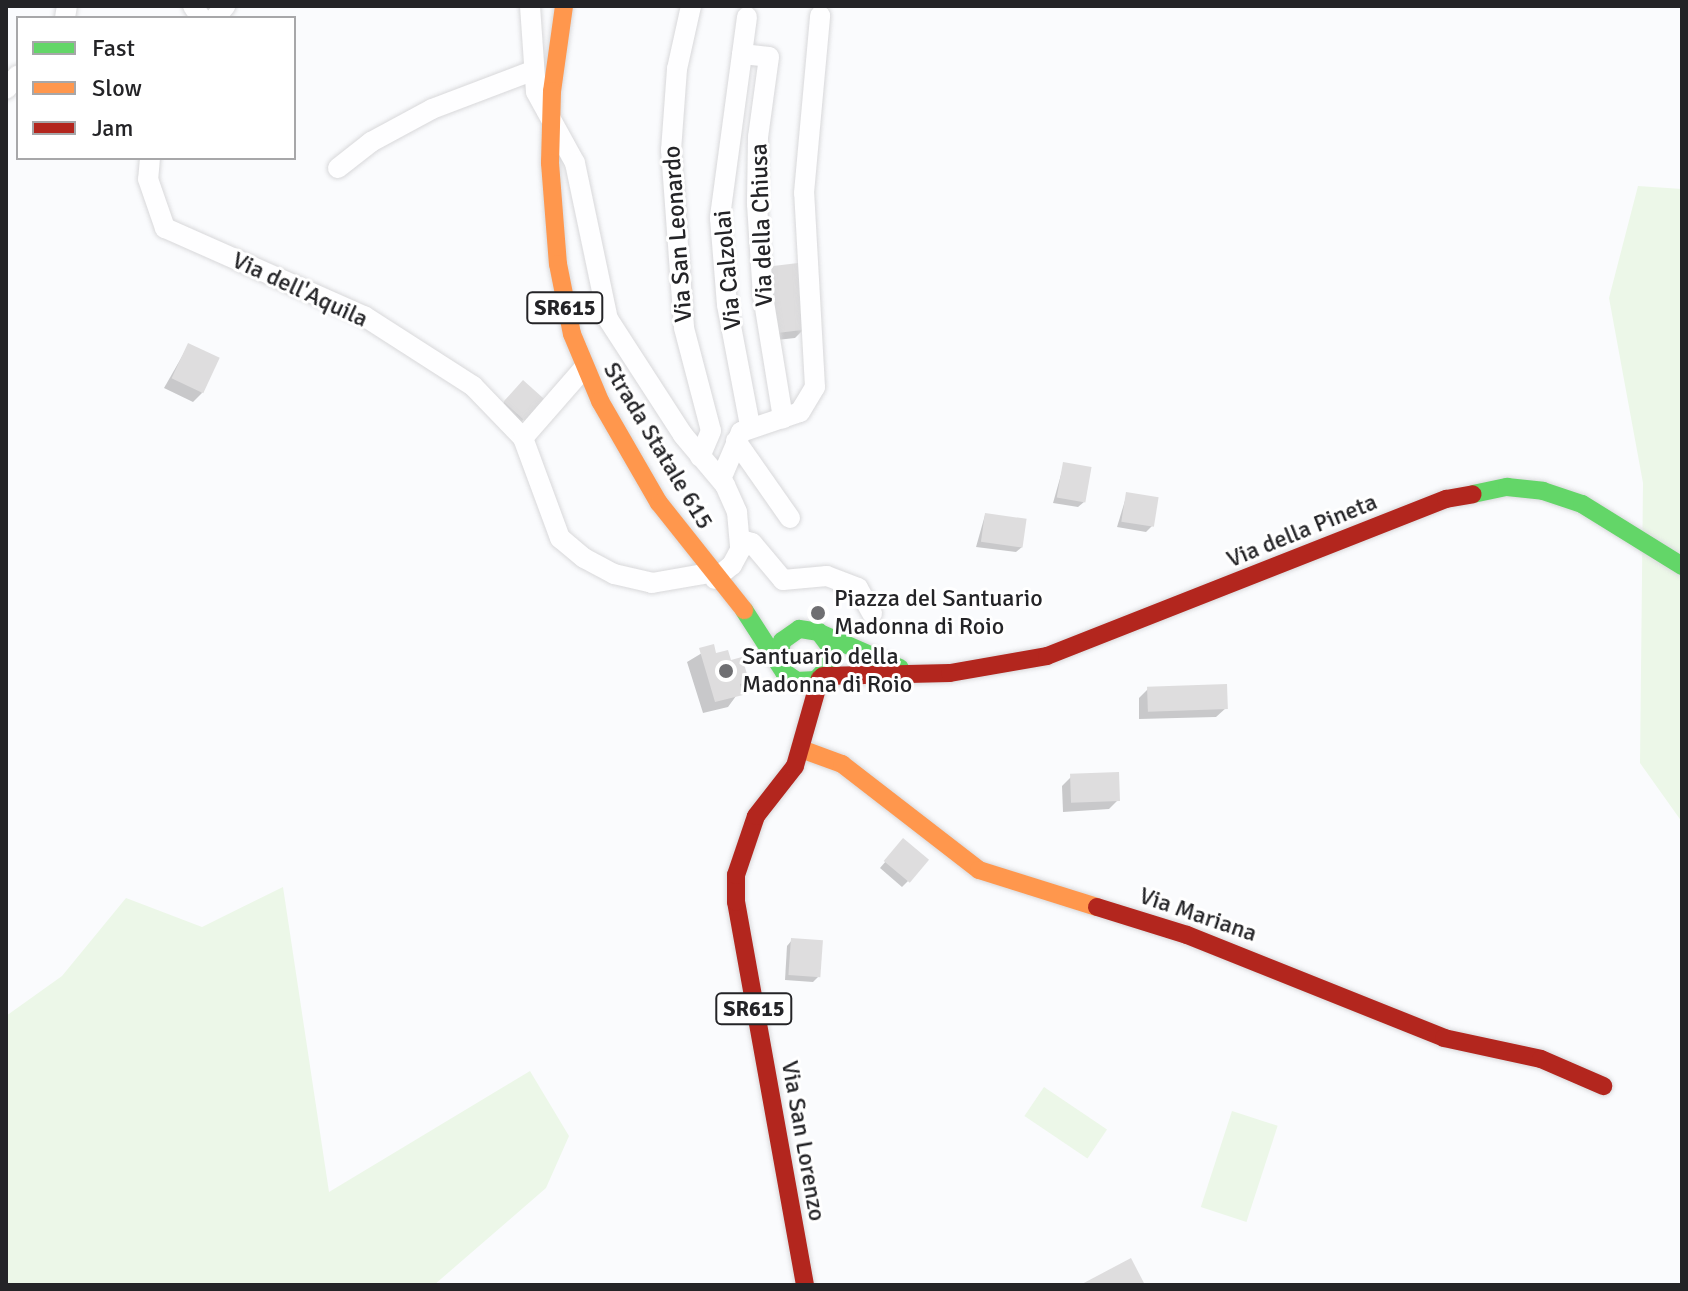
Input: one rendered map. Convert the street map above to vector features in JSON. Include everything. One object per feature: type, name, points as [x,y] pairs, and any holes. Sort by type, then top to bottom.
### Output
[{"type":"main road","name":"Strada Statale 615","points":[[564,6],[550,123],[558,264],[584,368],[654,495],[716,580]]},
{"type":"main road","name":"Via della Pineta","points":[[821,677],[984,669],[1068,650],[1446,499],[1507,487],[1543,491],[1582,504],[1682,566]]},
{"type":"main road","name":"SR615","points":[[716,580],[775,614],[813,631],[832,657],[821,677]]},
{"type":"main road","name":"SR615","points":[[716,580],[781,666],[799,702],[802,744]]},
{"type":"main road","name":"Via della Pineta","points":[[813,631],[894,666],[928,673]]},
{"type":"main road","points":[[813,631],[782,641],[781,666],[801,682],[821,677]]},
{"type":"main road","name":"Via San Lorenzo","points":[[805,1285],[736,902],[747,833],[783,787],[802,744],[821,677]]},
{"type":"main road","name":"Via Mariana","points":[[802,744],[842,764],[979,870],[1187,935],[1444,1038],[1541,1059],[1603,1086]]},
{"type":"street","points":[[530,6],[532,71],[539,103],[575,163],[593,265],[611,325],[700,457],[721,479],[737,512],[741,540],[734,561],[716,580]]},
{"type":"street","name":"Via San Leonardo","points":[[691,6],[677,69],[671,150],[683,317],[711,431],[700,457]]},
{"type":"street","points":[[721,479],[743,434],[803,409],[815,385],[804,193],[820,16]]},
{"type":"street","name":"Via Calzolai","points":[[743,434],[720,224],[747,17]]},
{"type":"street","name":"Via della Chiusa","points":[[742,54],[769,57],[758,137],[757,204],[763,296],[783,418]]},
{"type":"street","points":[[338,168],[371,142],[432,109],[532,71]]},
{"type":"street","name":"Via dell'Aquila","points":[[150,160],[148,179],[165,228],[364,316],[473,386],[523,438],[555,529],[584,558],[634,581],[716,580]]},
{"type":"street","points":[[523,438],[584,368]]},
{"type":"street","points":[[743,434],[790,518]]},
{"type":"street","points":[[741,540],[752,543],[784,580],[830,577],[858,588],[872,613]]},
{"type":"green space","points":[[1638,186],[1682,189],[1682,822],[1640,763],[1643,483],[1609,298]]},
{"type":"green space","points":[[283,887],[329,1192],[530,1071],[569,1136],[546,1188],[434,1285],[6,1285],[6,1016],[62,976],[126,898],[202,927]]},
{"type":"green space","points":[[1044,1087],[1107,1129],[1087,1159],[1024,1116]]},
{"type":"green space","points":[[1232,1111],[1278,1126],[1246,1222],[1201,1207]]},
{"type":"building","points":[[798,263],[806,330],[775,333],[767,267]]},
{"type":"building","points":[[188,343],[220,358],[203,393],[172,378]]},
{"type":"building","points":[[523,380],[545,400],[526,422],[504,402]]},
{"type":"building","points":[[1063,462],[1092,467],[1085,502],[1057,497]]},
{"type":"building","points":[[1126,492],[1159,497],[1154,527],[1121,522]]},
{"type":"building","points":[[985,513],[1027,519],[1023,548],[981,542]]},
{"type":"building","name":"Santuario della Madonna di Roio","points":[[714,644],[716,653],[728,650],[731,660],[742,657],[749,681],[740,684],[743,695],[715,702],[699,648]]},
{"type":"building","points":[[1227,684],[1228,709],[1148,712],[1147,687]]},
{"type":"building","points":[[1119,772],[1120,801],[1071,803],[1070,774]]},
{"type":"building","points":[[903,838],[929,860],[910,883],[884,861]]},
{"type":"building","points":[[791,938],[823,940],[820,977],[788,975]]},
{"type":"building","points":[[1131,1258],[1145,1285],[1080,1285]]},
{"type":"traffic: fast","points":[[1473,494],[1507,487],[1543,491],[1582,504],[1682,566]]},
{"type":"traffic: fast","points":[[744,610],[784,672],[797,681],[816,680],[830,665],[831,648],[819,632],[799,629],[782,641],[779,661]]},
{"type":"traffic: fast","points":[[822,634],[900,668]]},
{"type":"traffic: slow","points":[[564,6],[552,91],[550,163],[558,264],[572,334],[600,401],[659,503],[744,610]]},
{"type":"traffic: slow","points":[[801,749],[842,764],[979,870],[1097,907]]},
{"type":"traffic: jam","points":[[823,676],[950,673],[1047,656],[1446,499],[1473,494]]},
{"type":"traffic: jam","points":[[805,1285],[736,902],[736,875],[756,816],[795,766],[820,678]]},
{"type":"traffic: jam","points":[[1097,907],[1187,935],[1444,1038],[1541,1059],[1603,1086]]},
{"type":"place","name":"Piazza del Santuario Madonna di Roio","points":[[818,613]]},
{"type":"place","name":"Santuario della Madonna di Roio","points":[[726,671]]}]
